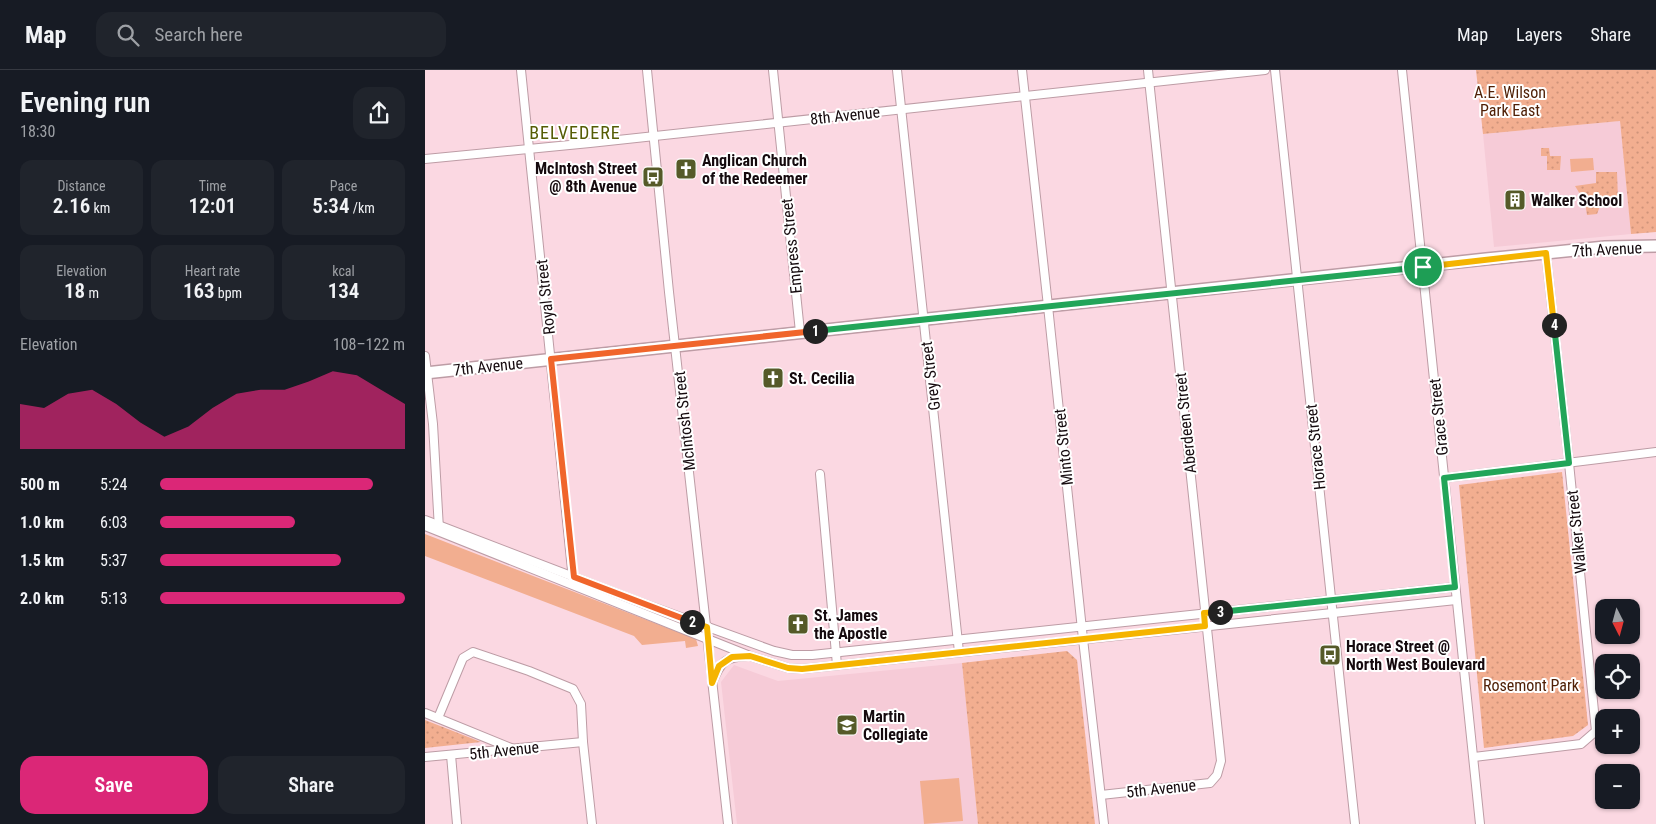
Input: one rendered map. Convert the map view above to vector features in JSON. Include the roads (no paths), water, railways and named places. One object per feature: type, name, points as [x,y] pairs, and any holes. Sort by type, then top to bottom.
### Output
[{"type":"street","name":"Royal Street","points":[[521,70],[573,581]]},
{"type":"street","name":"McIntosh Street","points":[[647,70],[728,824]]},
{"type":"street","name":"Empress Street","points":[[773,70],[800,332]]},
{"type":"street","name":"Grey Street","points":[[897,70],[932,382],[959,652]]},
{"type":"street","name":"Minto Street","points":[[1022,70],[1104,824]]},
{"type":"street","name":"Aberdeen Street","points":[[1148,70],[1205,626],[1221,761],[1217,775]]},
{"type":"street","name":"8th Avenue","points":[[425,159],[1265,70]]},
{"type":"street","name":"Horace Street","points":[[1275,70],[1355,824]]},
{"type":"street","name":"Grace Street","points":[[1402,70],[1480,824]]},
{"type":"street","name":"7th Avenue","points":[[426,373],[924,318],[1546,253],[1605,247],[1656,246]]},
{"type":"street","name":"Walker Street","points":[[1474,757],[1581,744],[1596,731],[1546,253]]},
{"type":"street","points":[[425,356],[433,424],[439,528]]},
{"type":"street","points":[[1444,478],[1656,452]]},
{"type":"street","points":[[820,474],[837,665]]},
{"type":"street","points":[[425,520],[439,528],[573,581],[750,656],[788,668],[837,665],[1456,600]]},
{"type":"street","points":[[425,526],[439,528]]},
{"type":"street","points":[[573,581],[774,651],[792,655],[836,652],[1455,587]]},
{"type":"street","points":[[438,718],[463,658],[473,652],[529,671],[573,689],[581,704],[592,824]]},
{"type":"street","points":[[712,683],[719,666],[732,657],[750,656]]},
{"type":"street","points":[[425,713],[515,749]]},
{"type":"street","name":"5th Avenue","points":[[425,757],[583,742]]},
{"type":"street","points":[[451,755],[457,824]]},
{"type":"street","name":"5th Avenue","points":[[1101,795],[1210,783],[1217,775]]},
{"type":"place","name":"Anglican Church of the Redeemer","points":[[686,169]]},
{"type":"place","name":"McIntosh Street @ 8th Avenue","points":[[653,177]]},
{"type":"place","name":"Walker School","points":[[1515,200]]},
{"type":"place","name":"St. Cecilia","points":[[773,378]]},
{"type":"place","name":"St. James the Apostle","points":[[798,624]]},
{"type":"place","name":"Horace Street @ North West Boulevard","points":[[1330,655]]},
{"type":"place","name":"Martin Collegiate","points":[[847,725]]},
{"type":"district","name":"BELVEDERE","points":[[575,133]]},
{"type":"park label","name":"A.E. Wilson Park East","points":[[1510,101]]},
{"type":"park label","name":"Rosemont Park","points":[[1531,685]]}]
